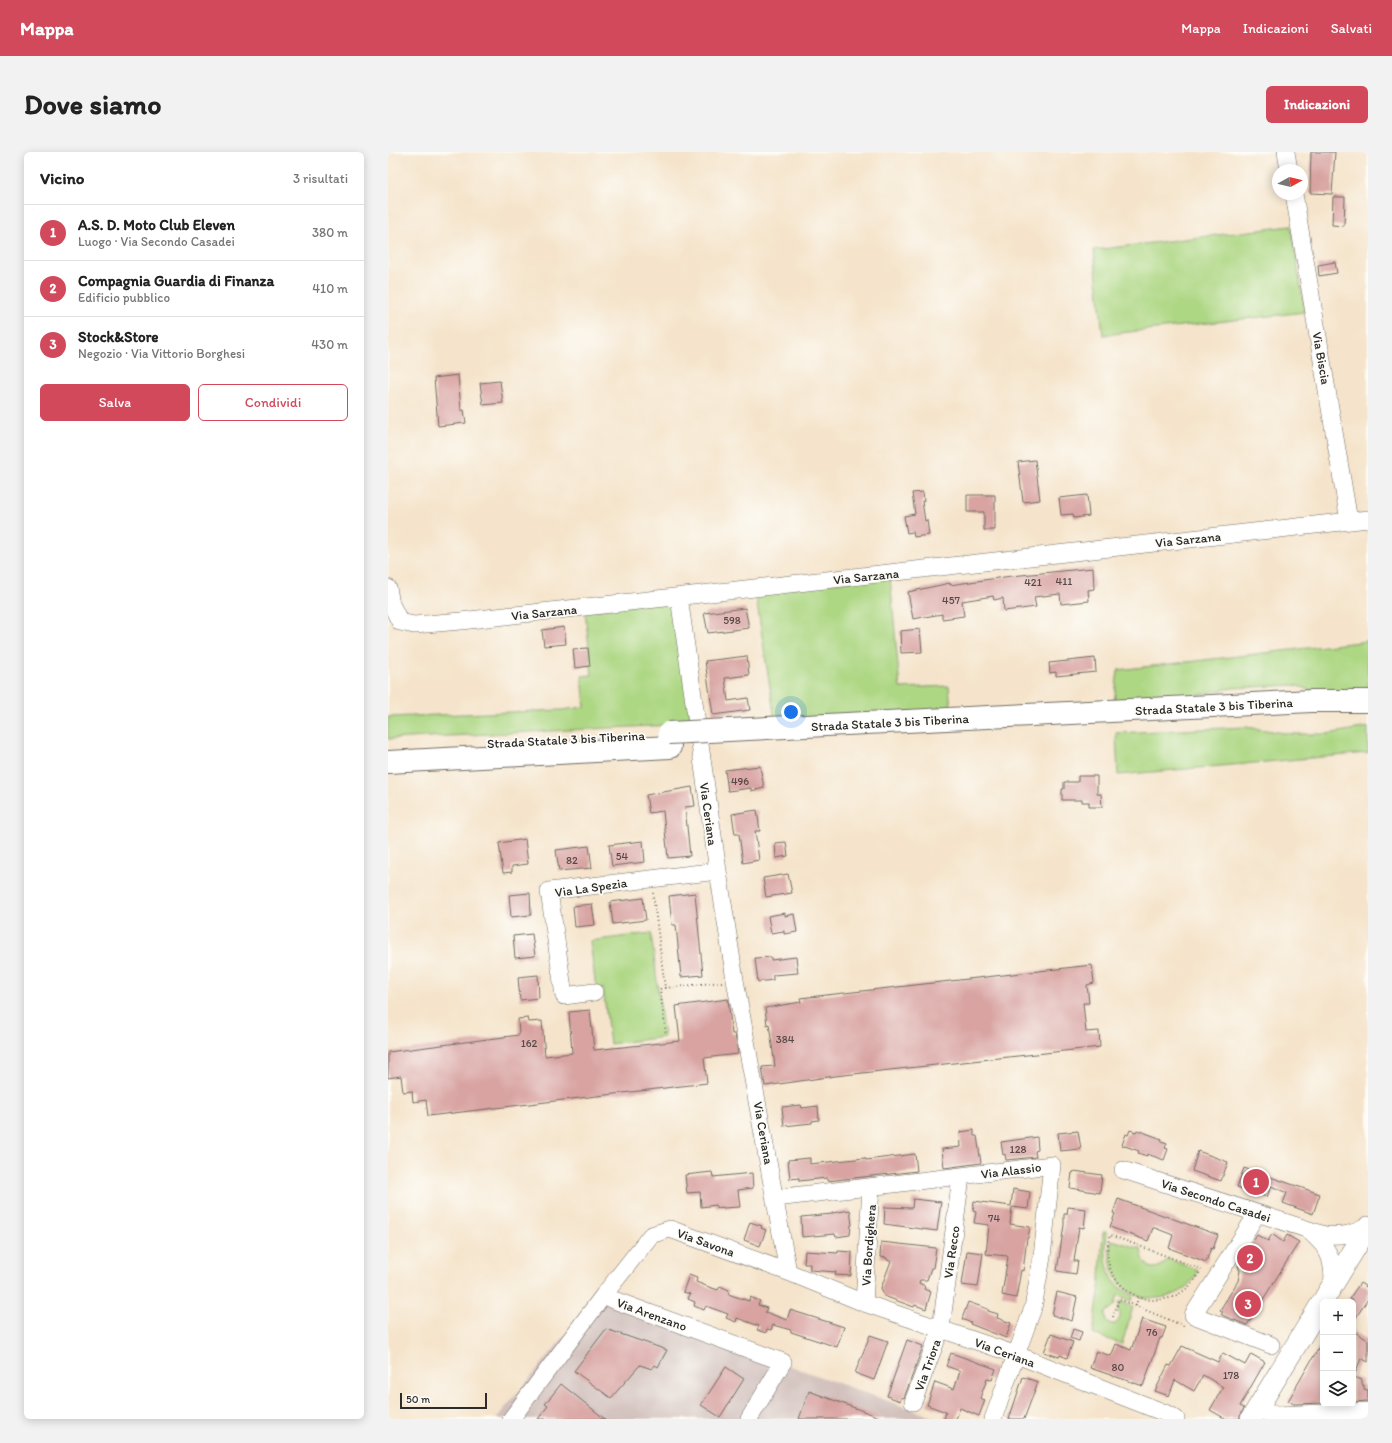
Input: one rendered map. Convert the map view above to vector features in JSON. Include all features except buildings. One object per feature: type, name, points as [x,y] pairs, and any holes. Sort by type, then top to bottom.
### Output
[{"type":"highway","name":"Strada Statale 3 bis Tiberina","points":[[826,733],[1312,701],[1368,701]]},
{"type":"highway","name":"Strada Statale 3 bis Tiberina","points":[[388,748],[669,740],[826,733],[1368,715]]},
{"type":"highway","name":"Strada Statale 3 bis Tiberina","points":[[388,762],[669,740]]},
{"type":"main road","points":[[1254,1415],[1368,1226]]},
{"type":"street","points":[[1286,152],[1288,164]]},
{"type":"street","name":"Via Biscia","points":[[1295,200],[1349,521]]},
{"type":"street","name":"Via Sarzana","points":[[388,588],[391,604],[400,622],[414,625],[679,597],[1368,519]]},
{"type":"street","name":"Via Ceriana","points":[[679,597],[735,980],[776,1198],[788,1272],[864,1303],[1017,1355],[1170,1417]]},
{"type":"street","name":"Via La Spezia","points":[[594,992],[564,996],[549,891],[718,871]]},
{"type":"street","name":"Via Alassio","points":[[776,1198],[1052,1165],[1042,1257],[1033,1308],[1017,1355]]},
{"type":"street","name":"Via Secondo Casadei","points":[[1123,1170],[1257,1214],[1318,1236],[1346,1236],[1368,1226]]},
{"type":"street","name":"Via Recco","points":[[941,1328],[962,1176]]},
{"type":"street","name":"Via Bordighera","points":[[864,1303],[871,1187]]},
{"type":"street","points":[[1257,1214],[1193,1315],[1272,1345]]},
{"type":"street","name":"Via Savona","points":[[603,1296],[651,1235],[670,1229],[788,1272]]},
{"type":"street","points":[[1318,1236],[1332,1260],[1333,1284]]},
{"type":"street","name":"Via Secondo Casadei","points":[[1318,1236],[1333,1249],[1351,1254]]},
{"type":"street","name":"Via Arenzano","points":[[511,1419],[603,1296],[784,1362],[749,1419]]},
{"type":"street","name":"Via Triora","points":[[913,1402],[941,1328]]},
{"type":"street","points":[[993,1419],[1017,1355]]},
{"type":"street","points":[[1254,1415],[1368,1411]]},
{"type":"path","points":[[652,879],[665,988]]},
{"type":"path","points":[[666,1035],[660,989],[735,980]]},
{"type":"path","points":[[1110,1236],[1201,1269],[1193,1284],[1174,1297],[1150,1300],[1138,1297],[1126,1291],[1111,1272],[1107,1248],[1110,1236]]},
{"type":"path","points":[[1136,1306],[1138,1297]]},
{"type":"path","points":[[1113,1317],[1119,1299],[1186,1327],[1193,1315]]},
{"type":"shaded area","points":[[596,1298],[796,1368],[938,1419],[496,1419]]},
{"type":"green space","points":[[1291,226],[1305,312],[1103,335],[1094,250]]},
{"type":"green space","points":[[890,577],[900,688],[949,686],[951,710],[775,720],[755,591]]},
{"type":"green space","points":[[672,601],[692,724],[388,739],[388,717],[561,710],[585,707],[582,676],[592,675],[585,611]]},
{"type":"green space","points":[[1368,641],[1368,693],[1321,693],[1294,685],[1232,688],[1193,696],[1114,703],[1118,670]]},
{"type":"green space","points":[[1246,727],[1291,734],[1327,734],[1368,727],[1368,753],[1118,775],[1116,733]]},
{"type":"green space","points":[[651,933],[664,1037],[610,1044],[603,988],[596,988],[590,941]]},
{"type":"green space","points":[[1103,1232],[1107,1232],[1106,1252],[1108,1270],[1117,1284],[1133,1296],[1132,1301],[1118,1295],[1115,1305],[1105,1313],[1106,1321],[1111,1324],[1115,1324],[1120,1317],[1118,1310],[1120,1301],[1133,1307],[1122,1344],[1093,1334],[1099,1292]]},
{"type":"green space","points":[[1112,1240],[1141,1249],[1144,1261],[1150,1267],[1159,1267],[1168,1259],[1198,1270],[1190,1284],[1177,1293],[1160,1298],[1142,1297],[1127,1290],[1118,1280],[1110,1260],[1110,1247]]},
{"type":"place","name":"A.S. D. Moto Club Eleven","points":[[1256,1182]]},
{"type":"place","name":"Compagnia Guardia di Finanza","points":[[1250,1258]]},
{"type":"place","name":"Stock&Store","points":[[1248,1304]]}]
